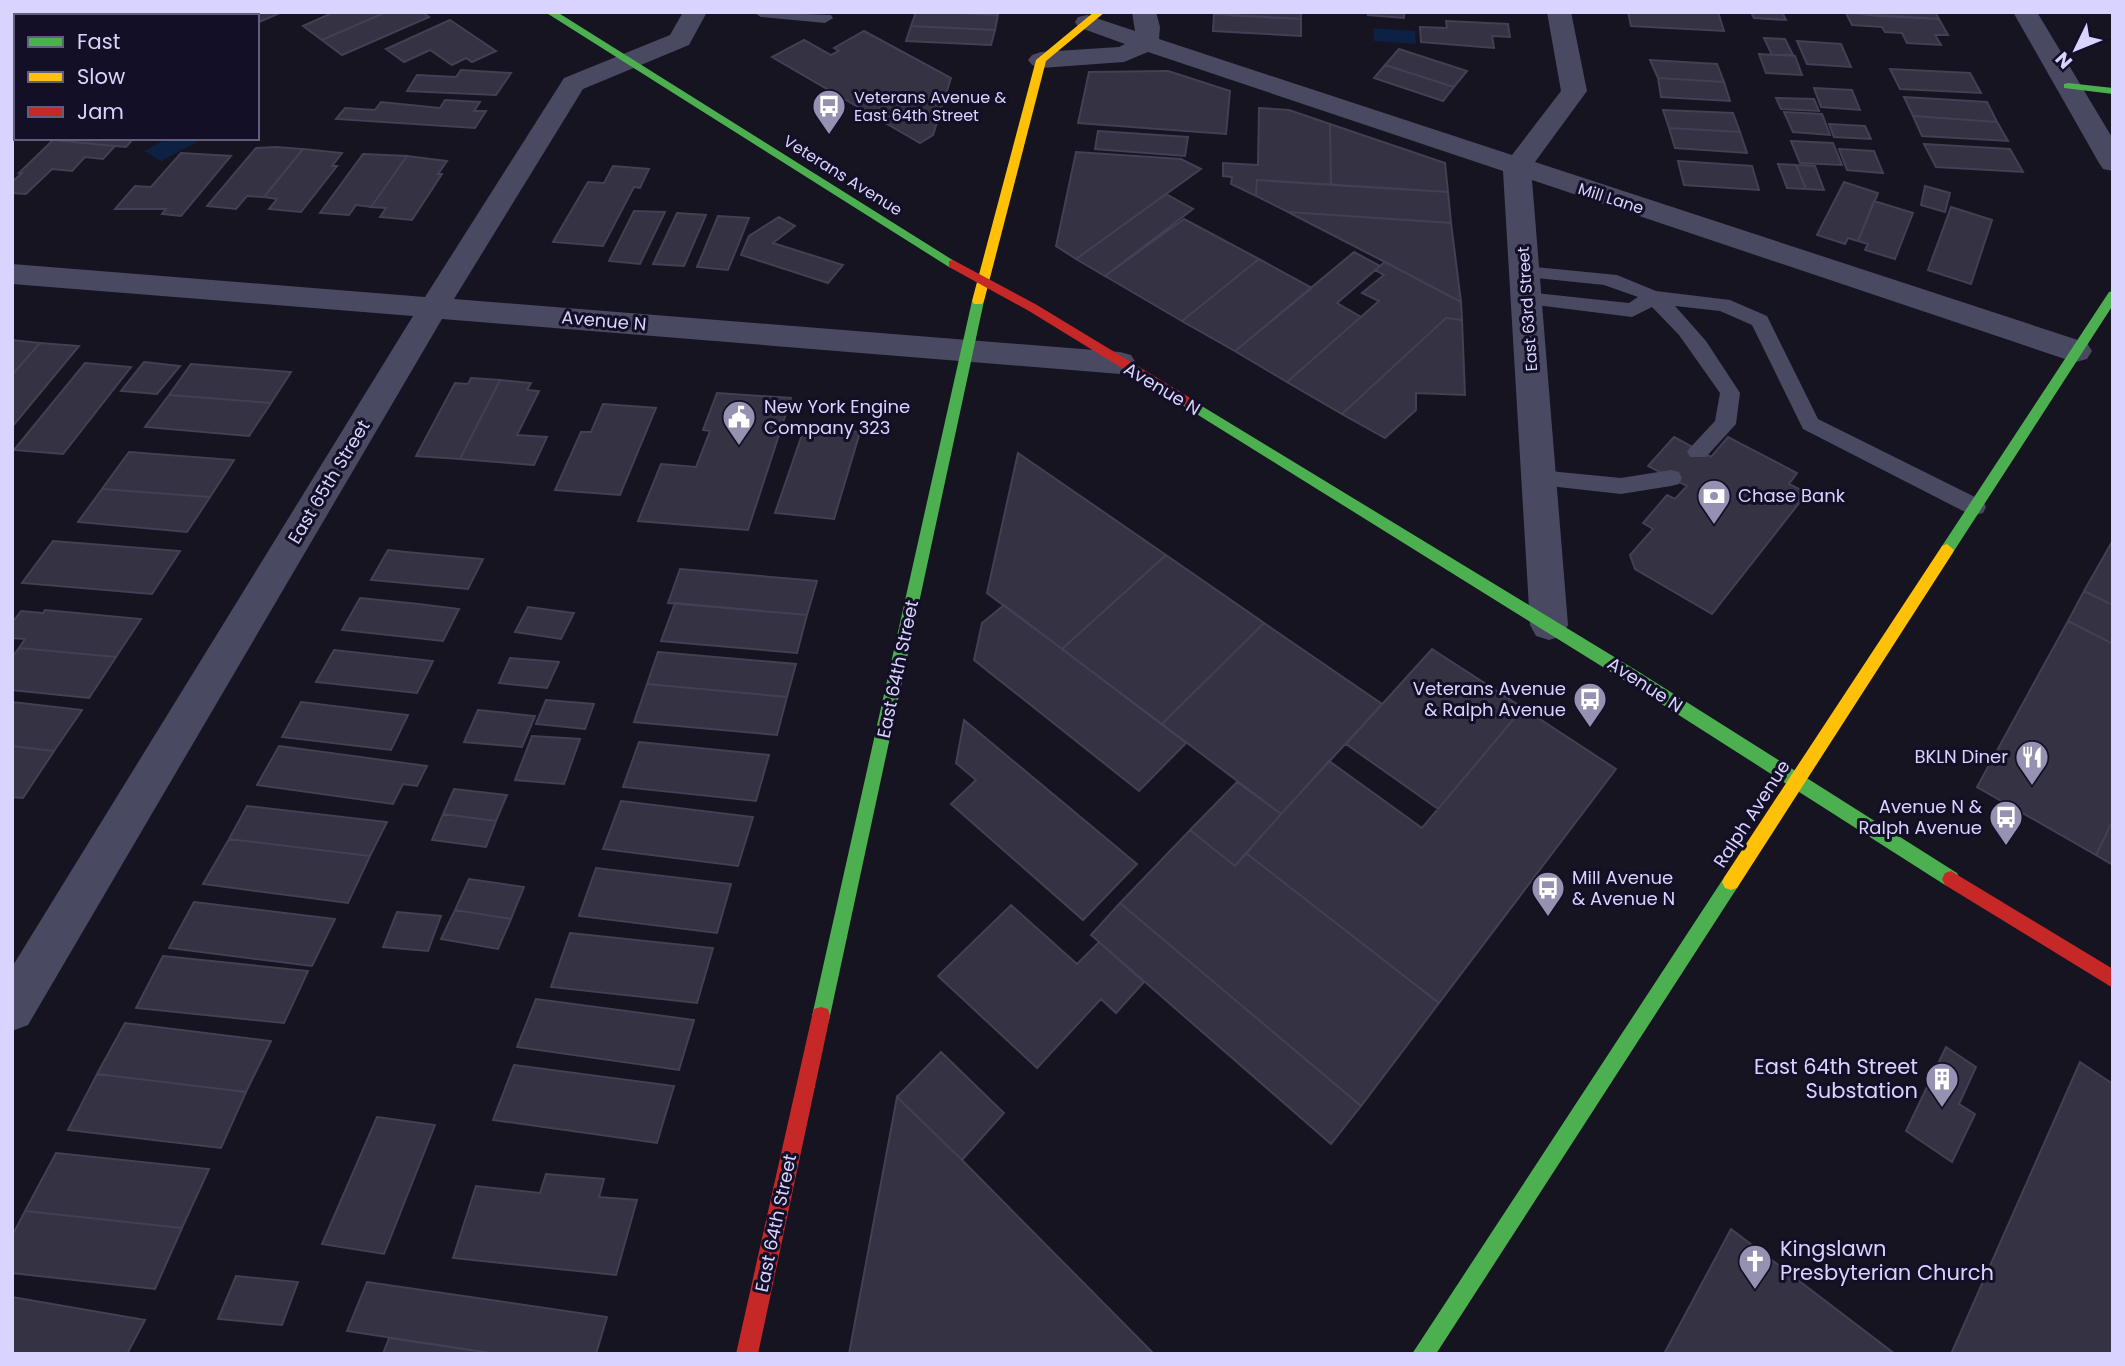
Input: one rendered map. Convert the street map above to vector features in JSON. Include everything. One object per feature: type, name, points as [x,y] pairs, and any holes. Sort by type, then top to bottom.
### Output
[{"type":"street","name":"Veterans Avenue","points":[[550,12],[982,282],[1033,308],[1121,363]]},
{"type":"street","name":"East 65th Street","points":[[12,1009],[433,308],[573,84],[680,40],[695,12]]},
{"type":"street","points":[[1041,60],[1124,54],[1146,43],[1148,27],[1144,12]]},
{"type":"street","points":[[1517,167],[1574,91],[1559,12]]},
{"type":"street","points":[[2025,12],[2113,163]]},
{"type":"street","points":[[1041,60],[1093,17]]},
{"type":"street","name":"Mill Lane","points":[[1093,17],[1146,43],[1337,104],[1517,167],[2076,351]]},
{"type":"street","name":"East 64th Street","points":[[747,1354],[982,282],[1041,60]]},
{"type":"street","points":[[2068,86],[2113,92]]},
{"type":"street","name":"East 63rd Street","points":[[1517,167],[1549,625]]},
{"type":"street","name":"Avenue N","points":[[12,274],[1121,363],[1549,625],[1796,783],[2113,979]]},
{"type":"street","name":"Ralph Avenue","points":[[1423,1354],[2113,295]]},
{"type":"lane","points":[[761,12],[825,18]]},
{"type":"lane","points":[[1525,285],[1632,310],[1653,297],[1723,305],[1760,321],[1810,424],[1975,506]]},
{"type":"lane","points":[[1653,297],[1699,344],[1730,393],[1726,424],[1698,451]]},
{"type":"lane","points":[[1539,478],[1621,486],[1671,478]]},
{"type":"water","points":[[1373,28],[1415,31],[1416,44],[1374,41]]},
{"type":"water","points":[[164,140],[200,140],[161,161],[144,151]]},
{"type":"building","points":[[229,12],[232,14],[188,14]]},
{"type":"building","points":[[229,12],[282,12],[259,22],[259,14]]},
{"type":"building","points":[[334,12],[386,12],[322,40],[303,26]]},
{"type":"building","points":[[386,12],[422,12],[429,17],[342,55],[322,40]]},
{"type":"building","points":[[916,12],[998,15],[995,30],[911,26]]},
{"type":"building","points":[[1224,12],[1301,12],[1301,19],[1224,15]]},
{"type":"building","points":[[1367,12],[1404,12],[1404,18],[1368,15]]},
{"type":"building","points":[[1628,12],[1718,12],[1724,31],[1631,26]]},
{"type":"building","points":[[1751,12],[1782,12],[1786,20],[1754,18]]},
{"type":"building","points":[[1845,12],[1935,12],[1939,19],[1877,16]]},
{"type":"building","points":[[1846,13],[1939,19],[1948,35],[1935,35],[1941,45],[1907,43],[1902,33],[1885,32],[1882,27],[1852,25]]},
{"type":"building","points":[[1214,14],[1301,19],[1301,36],[1213,31]]},
{"type":"building","points":[[450,20],[496,51],[472,62],[466,58],[452,65],[430,50],[404,62],[386,49]]},
{"type":"building","points":[[1446,21],[1508,24],[1510,37],[1492,36],[1494,48],[1421,42],[1420,27],[1447,28]]},
{"type":"building","points":[[911,26],[995,30],[991,45],[906,41]]},
{"type":"building","points":[[864,31],[951,78],[933,135],[920,143],[772,57],[804,40],[831,55],[839,51],[834,48]]},
{"type":"building","points":[[1764,38],[1785,39],[1793,55],[1772,55]]},
{"type":"building","points":[[1797,41],[1841,44],[1851,67],[1807,64]]},
{"type":"building","points":[[1399,49],[1467,71],[1454,87],[1385,65]]},
{"type":"building","points":[[1759,54],[1795,56],[1802,75],[1766,73]]},
{"type":"building","points":[[1650,60],[1717,64],[1724,82],[1658,78]]},
{"type":"building","points":[[1385,65],[1454,87],[1443,101],[1374,78]]},
{"type":"building","points":[[1890,69],[1970,73],[1981,93],[1900,89]]},
{"type":"building","points":[[461,70],[511,73],[496,95],[407,91],[417,75],[456,77]]},
{"type":"building","points":[[1168,71],[1230,91],[1226,134],[1078,123],[1089,72]]},
{"type":"building","points":[[1658,78],[1724,82],[1730,101],[1661,97]]},
{"type":"building","points":[[1814,88],[1852,90],[1860,110],[1821,107]]},
{"type":"building","points":[[1904,97],[1987,102],[1997,122],[1913,116]]},
{"type":"building","points":[[1776,98],[1814,99],[1819,111],[1781,109]]},
{"type":"building","points":[[445,100],[480,102],[474,111],[486,111],[475,128],[336,119],[345,108],[375,110],[381,102],[440,108]]},
{"type":"building","points":[[1259,108],[1289,110],[1330,124],[1331,185],[1257,180],[1256,196],[1231,184],[1232,177],[1223,176],[1223,163],[1258,165]]},
{"type":"building","points":[[1663,110],[1733,113],[1740,132],[1669,128]]},
{"type":"building","points":[[1784,112],[1822,114],[1830,135],[1793,132]]},
{"type":"building","points":[[1913,116],[1997,122],[2008,141],[1922,136]]},
{"type":"building","points":[[1330,124],[1445,163],[1448,192],[1331,185]]},
{"type":"building","points":[[1829,124],[1865,126],[1871,139],[1834,137]]},
{"type":"building","points":[[1669,128],[1740,132],[1747,153],[1675,148]]},
{"type":"building","points":[[1098,131],[1188,137],[1185,156],[1095,149]]},
{"type":"building","points":[[53,140],[115,146],[103,159],[85,157],[72,171],[52,169],[26,194],[12,193],[12,182]]},
{"type":"building","points":[[62,140],[132,140],[126,147]]},
{"type":"building","points":[[1791,141],[1833,143],[1842,165],[1800,163]]},
{"type":"building","points":[[1924,144],[2010,149],[2023,172],[1936,167]]},
{"type":"building","points":[[256,148],[303,149],[264,197],[247,196],[236,209],[207,206]]},
{"type":"building","points":[[303,149],[342,153],[332,166],[337,166],[301,212],[269,209],[277,199],[264,197]]},
{"type":"building","points":[[1839,149],[1874,151],[1883,173],[1847,170]]},
{"type":"building","points":[[1076,152],[1181,159],[1201,169],[1076,259],[1056,246]]},
{"type":"building","points":[[181,153],[231,156],[181,216],[162,214],[166,209],[115,209],[135,186],[151,187]]},
{"type":"building","points":[[363,154],[407,156],[371,207],[356,205],[349,215],[320,213]]},
{"type":"building","points":[[407,156],[447,161],[438,174],[442,174],[412,220],[380,217],[386,208],[371,207]]},
{"type":"building","points":[[1678,161],[1752,166],[1759,190],[1684,185]]},
{"type":"building","points":[[1778,164],[1796,165],[1806,189],[1787,188]]},
{"type":"building","points":[[1796,165],[1815,166],[1824,190],[1806,189]]},
{"type":"building","points":[[613,166],[649,169],[640,188],[634,187],[603,246],[553,242],[588,182],[604,183]]},
{"type":"building","points":[[1257,180],[1448,192],[1451,223],[1288,212],[1256,196]]},
{"type":"building","points":[[1844,182],[1878,193],[1858,241],[1848,238],[1845,244],[1817,235]]},
{"type":"building","points":[[1925,186],[1950,193],[1945,212],[1921,205]]},
{"type":"building","points":[[1166,194],[1193,209],[1105,276],[1076,259]]},
{"type":"building","points":[[1874,201],[1913,213],[1895,259],[1865,250],[1868,244],[1858,241]]},
{"type":"building","points":[[1951,207],[1992,220],[1971,284],[1928,270]]},
{"type":"building","points":[[634,211],[665,212],[640,264],[609,261]]},
{"type":"building","points":[[1288,212],[1451,223],[1461,302],[1385,262]]},
{"type":"building","points":[[677,213],[706,215],[684,266],[653,264]]},
{"type":"building","points":[[718,216],[749,218],[728,270],[697,267]]},
{"type":"building","points":[[779,217],[795,226],[773,243],[843,265],[828,283],[741,255],[749,236]]},
{"type":"building","points":[[1184,219],[1259,259],[1182,321],[1105,276]]},
{"type":"building","points":[[1354,252],[1380,266],[1337,303],[1361,317],[1287,382],[1235,351]]},
{"type":"building","points":[[1259,259],[1312,288],[1235,351],[1182,321]]},
{"type":"building","points":[[1385,262],[1461,302],[1462,320],[1446,318],[1342,414],[1287,382],[1379,301],[1362,293],[1384,275],[1375,270]]},
{"type":"building","points":[[1446,318],[1462,320],[1465,395],[1416,393],[1416,410],[1385,438],[1342,414]]},
{"type":"building","points":[[12,340],[40,343],[12,375]]},
{"type":"building","points":[[40,343],[79,346],[12,427],[12,375]]},
{"type":"building","points":[[144,362],[180,366],[157,394],[121,391]]},
{"type":"building","points":[[85,363],[131,367],[63,454],[14,450]]},
{"type":"building","points":[[191,364],[291,372],[271,403],[169,395]]},
{"type":"building","points":[[471,378],[500,380],[460,459],[416,456],[455,383],[468,384]]},
{"type":"building","points":[[500,380],[531,383],[527,390],[539,391],[517,435],[547,437],[534,465],[460,459]]},
{"type":"building","name":"New York Engine Company 323","points":[[717,393],[791,398],[748,530],[638,521],[661,464],[696,467],[710,431],[703,430]]},
{"type":"building","points":[[169,395],[271,403],[249,436],[145,427]]},
{"type":"building","points":[[603,404],[656,408],[620,495],[555,490],[581,432],[591,432]]},
{"type":"building","points":[[805,426],[860,432],[834,519],[775,513]]},
{"type":"building","name":"Chase Bank","points":[[1674,437],[1711,457],[1728,437],[1797,473],[1789,484],[1807,493],[1712,614],[1635,569],[1630,555],[1653,529],[1643,523],[1667,495],[1675,499],[1687,486],[1648,466]]},
{"type":"building","points":[[129,452],[234,460],[210,497],[102,489]]},
{"type":"building","points":[[1018,453],[1166,555],[1062,649],[987,593]]},
{"type":"building","points":[[102,489],[210,497],[187,532],[78,522]]},
{"type":"building","points":[[2113,540],[2113,605],[2084,591]]},
{"type":"building","points":[[53,541],[180,551],[152,594],[22,583]]},
{"type":"building","points":[[388,550],[483,559],[468,589],[371,580]]},
{"type":"building","points":[[1166,555],[1264,623],[1162,724],[1062,649]]},
{"type":"building","points":[[680,569],[817,581],[807,615],[668,603]]},
{"type":"building","points":[[2084,591],[2113,605],[2113,644],[2068,621]]},
{"type":"building","points":[[360,598],[459,609],[443,641],[342,630]]},
{"type":"building","points":[[675,603],[807,615],[797,653],[661,641]]},
{"type":"building","points":[[1004,605],[1186,743],[1139,791],[974,660],[982,623]]},
{"type":"building","points":[[528,607],[574,613],[561,639],[515,632]]},
{"type":"building","points":[[45,610],[141,619],[116,657],[19,648],[25,639],[12,638],[12,623],[21,611],[43,613]]},
{"type":"building","points":[[2068,621],[2113,644],[2113,820],[2096,855],[1977,787]]},
{"type":"building","points":[[1264,623],[1382,704],[1281,814],[1162,724]]},
{"type":"building","points":[[19,648],[116,657],[89,698],[12,690],[12,657]]},
{"type":"building","points":[[1432,649],[1523,708],[1438,809],[1346,744]]},
{"type":"building","points":[[334,650],[433,661],[417,693],[316,682]]},
{"type":"building","points":[[658,652],[796,664],[787,697],[647,684]]},
{"type":"building","points":[[510,658],[559,662],[547,688],[499,683]]},
{"type":"building","points":[[647,684],[787,697],[777,735],[634,722]]},
{"type":"building","points":[[546,700],[594,704],[585,729],[536,724]]},
{"type":"building","points":[[12,702],[82,710],[54,751],[12,746]]},
{"type":"building","points":[[301,702],[408,715],[391,750],[282,737]]},
{"type":"building","points":[[1523,708],[1616,769],[1439,1003],[1246,853],[1329,761],[1422,828]]},
{"type":"building","points":[[478,710],[535,716],[522,747],[464,742]]},
{"type":"building","points":[[964,720],[1137,864],[1083,920],[951,804],[976,780],[956,763]]},
{"type":"building","points":[[532,736],[580,739],[564,784],[515,780]]},
{"type":"building","points":[[639,742],[769,755],[756,801],[623,787]]},
{"type":"building","points":[[12,746],[54,751],[23,798],[12,797]]},
{"type":"building","points":[[279,746],[427,766],[417,786],[403,784],[393,804],[257,785]]},
{"type":"building","points":[[1237,782],[1281,814],[1235,866],[1190,830]]},
{"type":"building","points":[[454,789],[507,795],[496,821],[443,814]]},
{"type":"building","points":[[621,801],[753,817],[738,866],[603,849]]},
{"type":"building","points":[[247,806],[387,822],[370,856],[229,839]]},
{"type":"building","points":[[443,814],[496,821],[486,847],[432,840]]},
{"type":"building","points":[[2113,820],[2113,865],[2096,855]]},
{"type":"building","points":[[1190,830],[1235,866],[1246,853],[1439,1003],[1361,1106],[1120,903]]},
{"type":"building","points":[[229,839],[370,856],[348,903],[203,884]]},
{"type":"building","points":[[596,868],[731,884],[717,933],[579,916]]},
{"type":"building","points":[[469,879],[524,887],[511,919],[455,910]]},
{"type":"building","points":[[194,902],[335,919],[312,966],[169,948]]},
{"type":"building","points":[[1120,903],[1361,1106],[1331,1144],[1091,935]]},
{"type":"building","points":[[1011,905],[1077,964],[1099,942],[1144,982],[1116,1013],[1101,999],[1037,1068],[938,976]]},
{"type":"building","points":[[455,910],[511,919],[498,949],[441,939]]},
{"type":"building","points":[[397,912],[441,916],[428,951],[383,947]]},
{"type":"building","points":[[570,933],[713,948],[697,1003],[551,987]]},
{"type":"building","points":[[163,956],[308,971],[284,1023],[136,1008]]},
{"type":"building","points":[[536,999],[694,1020],[679,1070],[517,1047]]},
{"type":"building","points":[[125,1023],[271,1041],[246,1092],[97,1074]]},
{"type":"building","name":"East 64th Street Substation","points":[[1946,1047],[1976,1067],[1959,1104],[1975,1114],[1952,1162],[1906,1131]]},
{"type":"building","points":[[941,1052],[1004,1113],[962,1160],[897,1097]]},
{"type":"building","points":[[2080,1062],[2113,1084],[2113,1354],[1951,1354]]},
{"type":"building","points":[[514,1065],[674,1086],[657,1143],[493,1120]]},
{"type":"building","points":[[97,1074],[246,1092],[221,1148],[68,1130]]},
{"type":"building","points":[[897,1097],[962,1160],[1154,1354],[849,1354]]},
{"type":"building","points":[[377,1117],[435,1125],[384,1254],[322,1244]]},
{"type":"building","points":[[56,1153],[209,1169],[182,1228],[25,1211]]},
{"type":"building","points":[[546,1174],[604,1179],[599,1197],[637,1200],[616,1275],[453,1258],[476,1186],[540,1193]]},
{"type":"building","points":[[25,1211],[182,1228],[155,1289],[12,1273],[12,1236]]},
{"type":"building","name":"Kingslawn Presbyterian Church","points":[[1731,1229],[1895,1354],[1664,1354]]},
{"type":"building","points":[[236,1276],[298,1282],[282,1325],[218,1319]]},
{"type":"building","points":[[367,1282],[607,1317],[596,1354],[497,1354],[347,1331]]},
{"type":"building","points":[[12,1297],[145,1320],[127,1354],[12,1354]]},
{"type":"building","points":[[389,1338],[497,1354],[383,1354]]},
{"type":"traffic: fast","points":[[550,12],[953,264]]},
{"type":"traffic: fast","points":[[2068,86],[2113,91]]},
{"type":"traffic: fast","points":[[1947,550],[2113,295]]},
{"type":"traffic: fast","points":[[821,1016],[978,301]]},
{"type":"traffic: fast","points":[[1187,402],[1633,677],[1951,879]]},
{"type":"traffic: fast","points":[[1423,1354],[1731,882]]},
{"type":"traffic: slow","points":[[978,301],[1041,60],[1100,12]]},
{"type":"traffic: slow","points":[[1731,882],[1947,550]]},
{"type":"traffic: jam","points":[[953,264],[1033,308],[1187,402]]},
{"type":"traffic: jam","points":[[1951,879],[2113,979]]},
{"type":"traffic: jam","points":[[747,1354],[821,1016]]},
{"type":"place","name":"Veterans Avenue & East 64th Street","points":[[829,136]]},
{"type":"place","name":"New York Engine Company 323","points":[[739,447]]},
{"type":"place","name":"Chase Bank","points":[[1714,526]]},
{"type":"place","name":"Veterans Avenue & Ralph Avenue","points":[[1590,729]]},
{"type":"place","name":"BKLN Diner","points":[[2032,787]]},
{"type":"place","name":"Avenue N & Ralph Avenue","points":[[2006,847]]},
{"type":"place","name":"Mill Avenue & Avenue N","points":[[1548,918]]},
{"type":"place","name":"East 64th Street Substation","points":[[1942,1109]]},
{"type":"place","name":"Kingslawn Presbyterian Church","points":[[1755,1291]]}]
